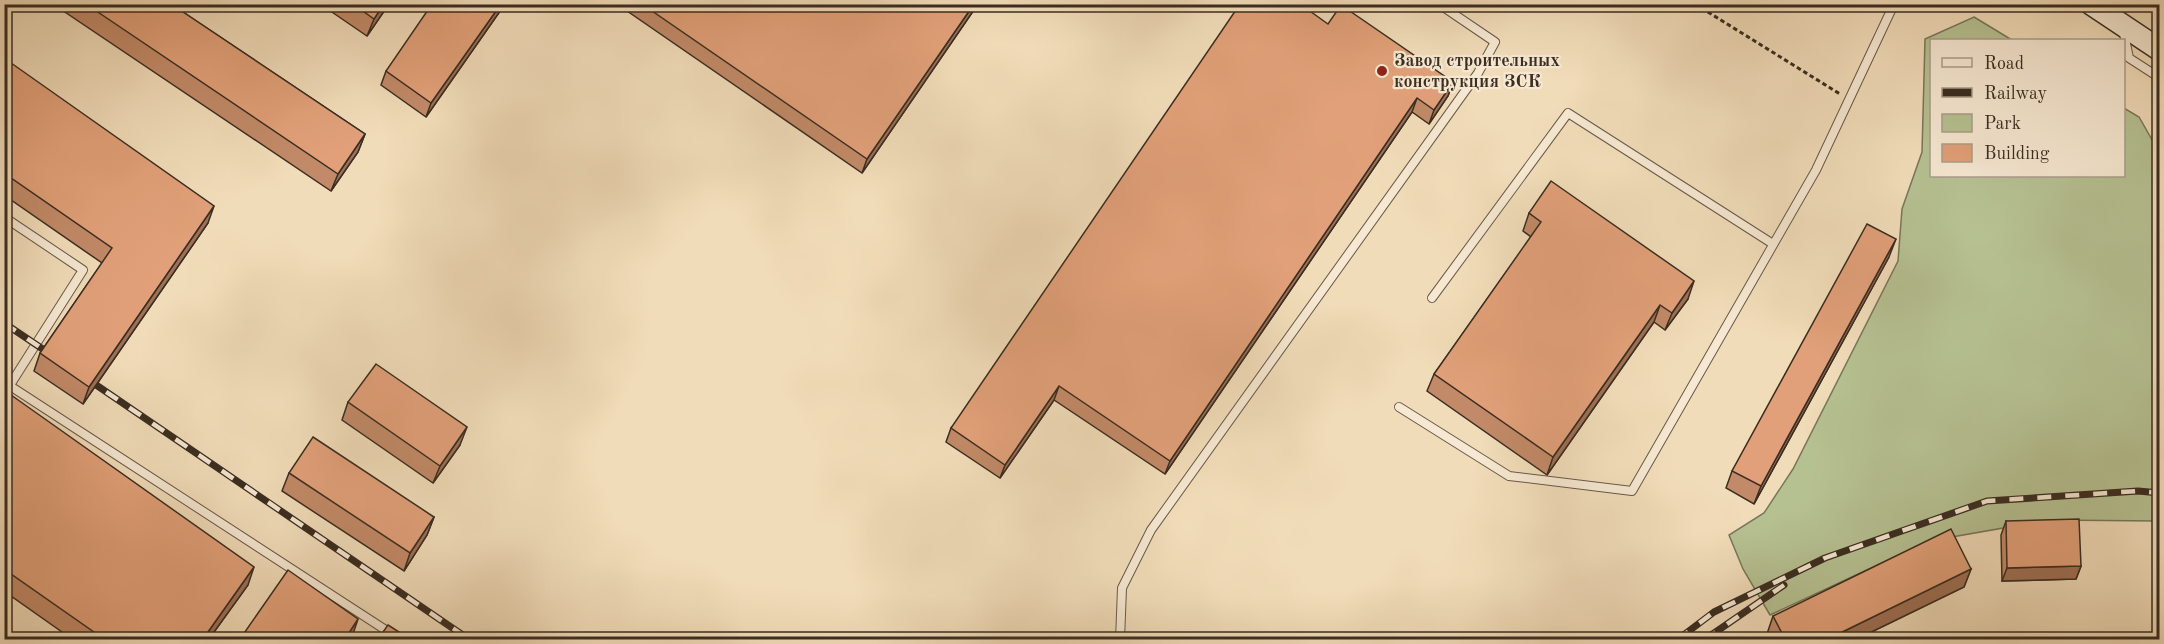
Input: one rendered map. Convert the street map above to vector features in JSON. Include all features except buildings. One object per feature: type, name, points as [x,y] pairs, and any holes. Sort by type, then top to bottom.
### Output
[{"type":"main road","points":[[2091,4],[2160,50]]},
{"type":"lane","points":[[1120,639],[1122,588],[1151,530],[1478,73],[1495,42],[1439,4]]},
{"type":"lane","points":[[1399,406],[1509,476],[1632,491],[1816,170],[1894,4]]},
{"type":"lane","points":[[2122,25],[2125,39]]},
{"type":"lane","points":[[2125,39],[2129,58],[2160,78]]},
{"type":"lane","points":[[1432,298],[1568,113],[1773,244]]},
{"type":"lane","points":[[4,217],[83,270],[7,383],[401,639]]},
{"type":"path","points":[[1695,4],[1850,100]]},
{"type":"green space","points":[[1974,17],[2010,39],[1930,39],[1930,177],[2125,177],[2125,109],[2139,117],[2159,152],[2159,521],[2049,520],[1929,541],[1770,615],[1743,569],[1729,535],[1764,513],[1793,469],[1898,261],[1902,209],[1922,152],[1925,39]]},
{"type":"railway","points":[[4,323],[56,358]]},
{"type":"railway","points":[[83,376],[470,640]]},
{"type":"railway","points":[[1677,640],[1714,612],[1825,558],[1987,501],[2138,491],[2160,493]]},
{"type":"railway","points":[[1704,640],[1784,585]]},
{"type":"place","name":"Завод строительных конструкция ЗСК","points":[[1382,71]]}]
